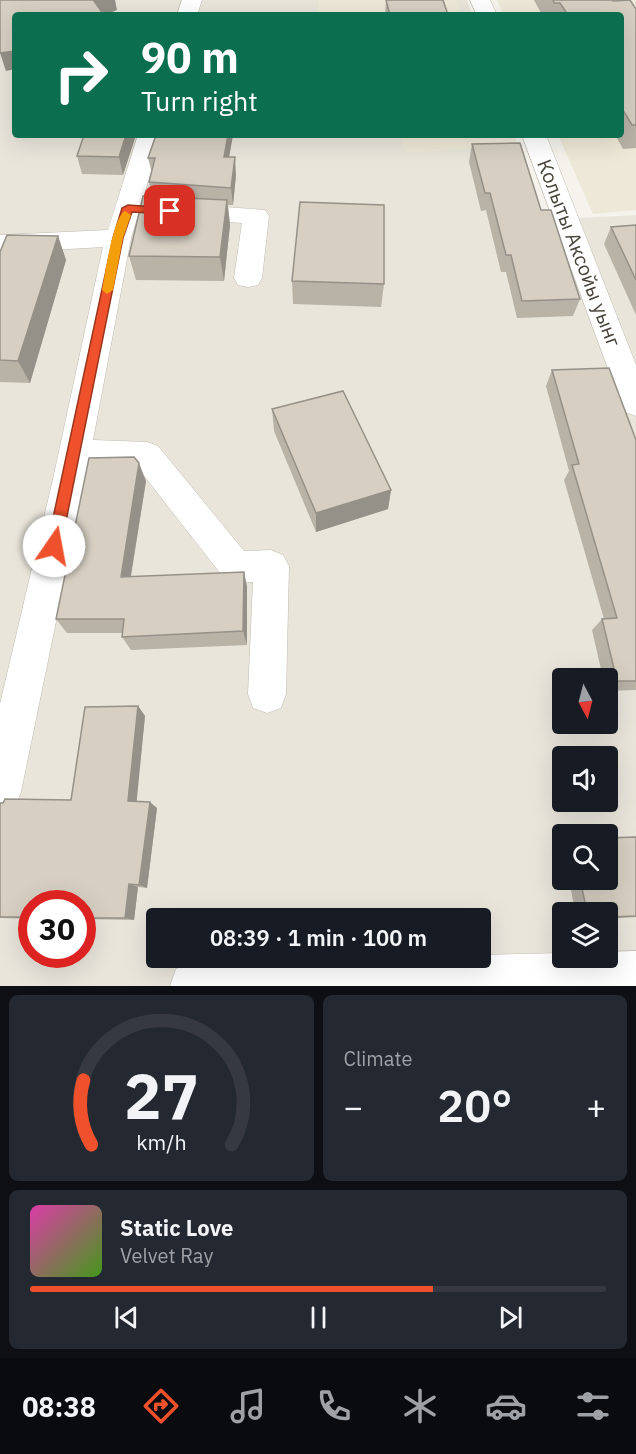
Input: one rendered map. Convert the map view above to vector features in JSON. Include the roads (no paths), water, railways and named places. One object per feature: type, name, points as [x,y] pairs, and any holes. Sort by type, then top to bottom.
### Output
[{"type":"street","points":[[0,792],[74,453],[140,217],[150,138]]},
{"type":"street","name":"Колыты Аксойы уынг","points":[[535,138],[636,404]]},
{"type":"street","points":[[0,244],[140,217],[256,216],[248,278]]},
{"type":"street","points":[[74,453],[147,455],[236,567],[271,566],[267,694]]},
{"type":"street","points":[[193,986],[636,974]]}]
